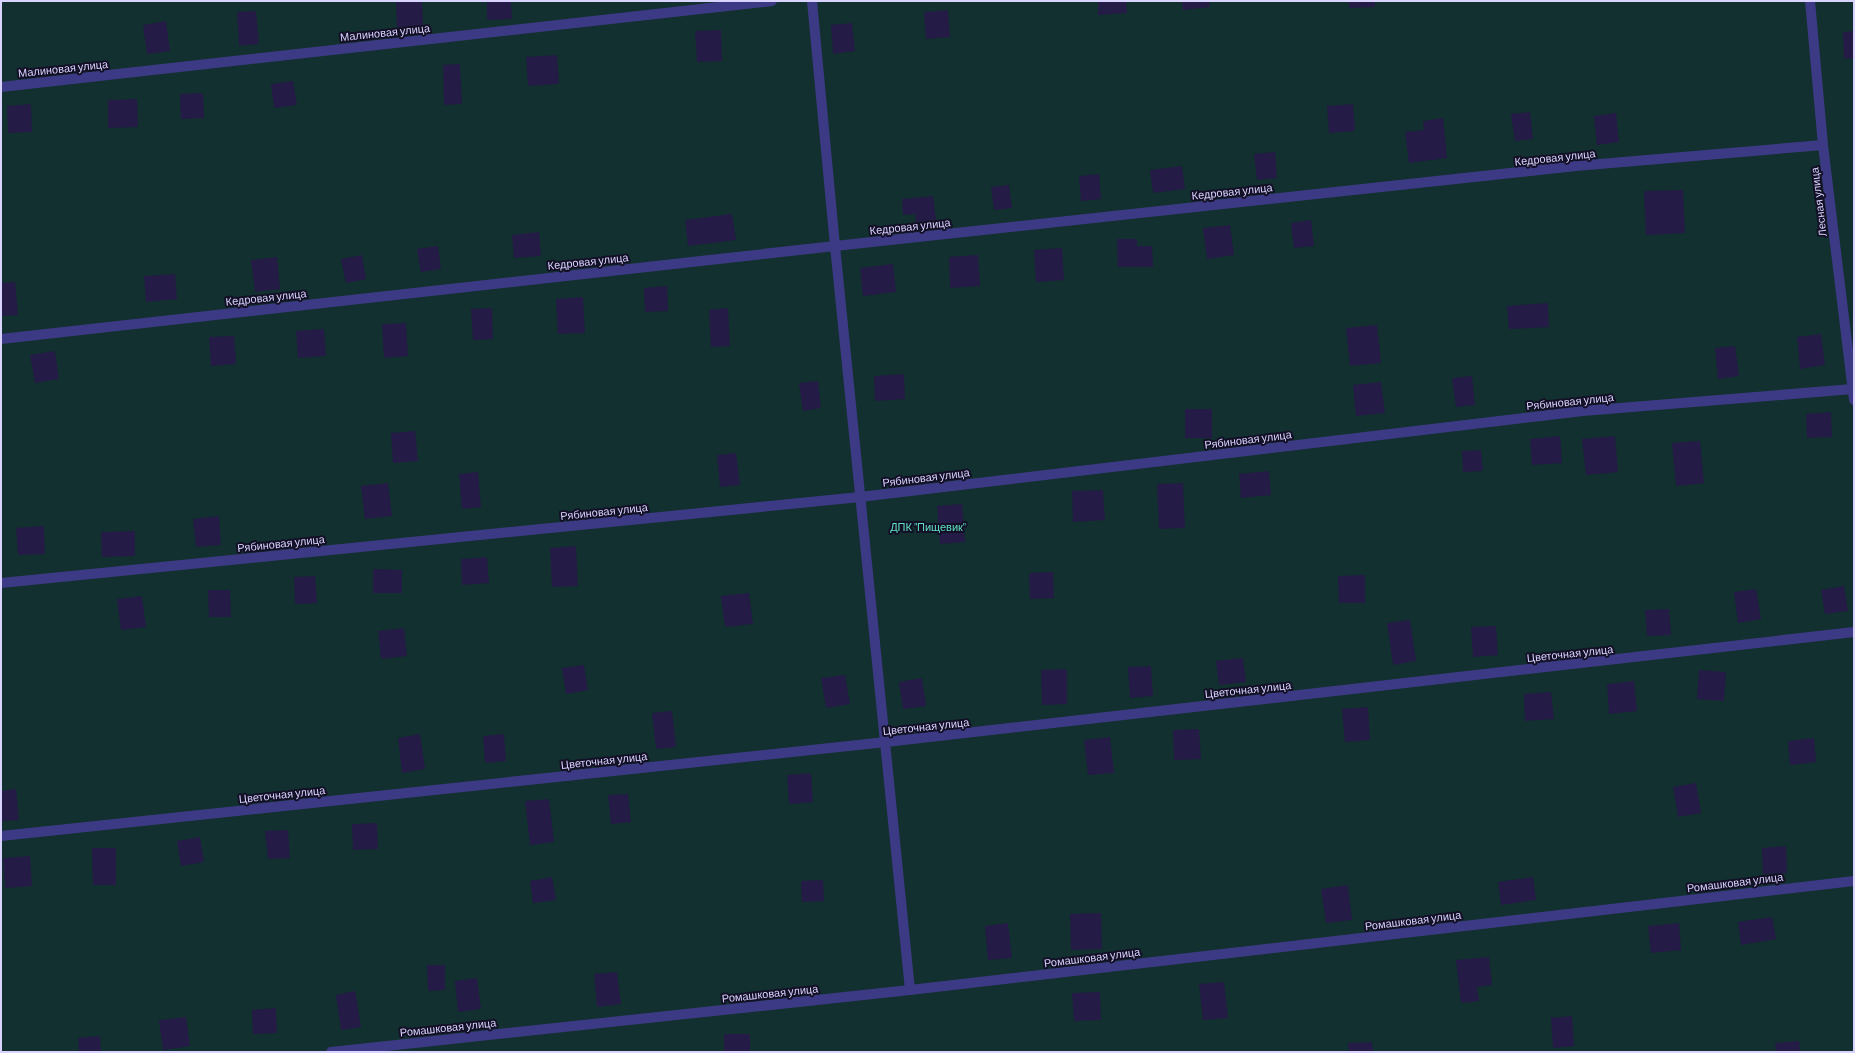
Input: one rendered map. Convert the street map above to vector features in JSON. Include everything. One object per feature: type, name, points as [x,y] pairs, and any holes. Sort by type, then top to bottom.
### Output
[{"type":"street","name":"Малиновая улица","points":[[1,87],[772,1]]},
{"type":"street","points":[[812,1],[834,246],[886,742],[910,990]]},
{"type":"street","name":"Лесная улица","points":[[1810,1],[1823,145],[1854,400]]},
{"type":"street","name":"Кедровая улица","points":[[1,339],[834,246],[1561,168],[1823,145]]},
{"type":"street","name":"Рябиновая улица","points":[[1,583],[860,497],[1583,411],[1853,389]]},
{"type":"street","name":"Цветочная улица","points":[[1,836],[886,742],[1854,632]]},
{"type":"street","name":"Ромашковая улица","points":[[331,1052],[910,990],[1854,881]]},
{"type":"green space","name":"ДПК \"Пищевик\"","points":[[1,1],[1854,1],[1854,1052],[1,1052]]},
{"type":"building","points":[[396,1],[422,1],[423,26],[397,27]]},
{"type":"building","points":[[487,1],[511,1],[512,19],[487,20]]},
{"type":"building","points":[[1098,1],[1126,1],[1127,13],[1098,15]]},
{"type":"building","points":[[1182,1],[1209,1],[1210,7],[1183,10]]},
{"type":"building","points":[[1349,1],[1375,1],[1375,7],[1349,8]]},
{"type":"building","points":[[948,10],[950,37],[926,39],[924,12]]},
{"type":"building","points":[[256,11],[259,44],[239,46],[237,12]]},
{"type":"building","points":[[166,21],[170,51],[147,54],[143,25]]},
{"type":"building","points":[[852,23],[855,51],[833,54],[831,25]]},
{"type":"building","points":[[721,30],[722,61],[697,62],[695,31]]},
{"type":"building","points":[[1854,31],[1854,58],[1844,59],[1843,32]]},
{"type":"building","points":[[557,55],[559,84],[528,86],[526,57]]},
{"type":"building","points":[[460,64],[462,104],[444,105],[443,65]]},
{"type":"building","points":[[293,81],[297,105],[274,108],[271,84]]},
{"type":"building","points":[[203,93],[204,118],[181,119],[180,94]]},
{"type":"building","points":[[137,99],[138,127],[108,128],[108,100]]},
{"type":"building","points":[[31,104],[32,132],[8,133],[7,106]]},
{"type":"building","points":[[1353,104],[1355,131],[1329,133],[1327,106]]},
{"type":"building","points":[[1530,112],[1533,139],[1515,141],[1511,114]]},
{"type":"building","points":[[1616,113],[1619,142],[1597,145],[1594,116]]},
{"type":"building","points":[[1443,118],[1447,158],[1409,163],[1405,132],[1424,130],[1423,121]]},
{"type":"building","points":[[1275,152],[1277,178],[1257,180],[1254,154]]},
{"type":"building","points":[[1182,166],[1185,189],[1153,193],[1150,170]]},
{"type":"building","points":[[1099,174],[1101,199],[1081,201],[1079,176]]},
{"type":"building","points":[[1009,185],[1012,208],[994,210],[991,187]]},
{"type":"building","points":[[1683,190],[1685,233],[1646,235],[1644,191]]},
{"type":"building","points":[[933,196],[936,220],[916,222],[915,214],[903,215],[902,199]]},
{"type":"building","points":[[732,214],[736,240],[688,246],[685,220]]},
{"type":"building","points":[[1311,220],[1314,246],[1294,248],[1291,223]]},
{"type":"building","points":[[1230,225],[1234,255],[1207,259],[1203,228]]},
{"type":"building","points":[[539,232],[541,256],[514,258],[512,235]]},
{"type":"building","points":[[1117,239],[1137,239],[1137,246],[1152,246],[1153,267],[1118,267]]},
{"type":"building","points":[[438,246],[441,269],[421,272],[417,249]]},
{"type":"building","points":[[1062,248],[1064,280],[1036,282],[1034,250]]},
{"type":"building","points":[[362,255],[366,279],[346,283],[341,259]]},
{"type":"building","points":[[978,255],[980,286],[950,288],[949,257]]},
{"type":"building","points":[[277,257],[280,289],[255,292],[251,260]]},
{"type":"building","points":[[893,264],[896,292],[863,296],[860,268]]},
{"type":"building","points":[[175,274],[177,299],[146,302],[144,276]]},
{"type":"building","points":[[15,282],[18,315],[1,316],[1,283]]},
{"type":"building","points":[[667,286],[668,311],[645,312],[644,288]]},
{"type":"building","points":[[583,297],[585,333],[558,334],[556,299]]},
{"type":"building","points":[[1548,303],[1549,327],[1509,329],[1507,306]]},
{"type":"building","points":[[492,308],[493,339],[473,340],[471,309]]},
{"type":"building","points":[[728,308],[730,346],[711,347],[709,310]]},
{"type":"building","points":[[406,323],[408,356],[384,358],[382,324]]},
{"type":"building","points":[[1377,325],[1381,363],[1350,366],[1346,328]]},
{"type":"building","points":[[324,329],[326,356],[298,358],[296,331]]},
{"type":"building","points":[[1821,334],[1825,365],[1800,369],[1797,337]]},
{"type":"building","points":[[234,336],[236,364],[211,366],[209,337]]},
{"type":"building","points":[[1735,346],[1739,376],[1718,379],[1715,348]]},
{"type":"building","points":[[55,351],[59,379],[35,383],[30,355]]},
{"type":"building","points":[[904,374],[905,399],[875,401],[874,376]]},
{"type":"building","points":[[1472,376],[1475,405],[1456,407],[1452,378]]},
{"type":"building","points":[[818,381],[821,408],[803,411],[799,383]]},
{"type":"building","points":[[1381,382],[1385,413],[1356,416],[1353,385]]},
{"type":"building","points":[[1185,409],[1212,409],[1212,438],[1185,438]]},
{"type":"building","points":[[1831,412],[1832,437],[1807,438],[1806,414]]},
{"type":"building","points":[[415,431],[418,461],[393,463],[391,433]]},
{"type":"building","points":[[1560,436],[1562,463],[1532,465],[1530,439]]},
{"type":"building","points":[[1615,436],[1618,472],[1586,475],[1582,439]]},
{"type":"building","points":[[1700,441],[1704,483],[1676,486],[1672,443]]},
{"type":"building","points":[[1481,450],[1483,471],[1463,472],[1462,451]]},
{"type":"building","points":[[736,453],[740,485],[720,487],[717,455]]},
{"type":"building","points":[[1269,471],[1271,495],[1241,498],[1239,474]]},
{"type":"building","points":[[478,472],[481,507],[462,509],[459,474]]},
{"type":"building","points":[[388,483],[392,516],[365,519],[361,486]]},
{"type":"building","points":[[1183,483],[1185,528],[1159,529],[1157,484]]},
{"type":"building","points":[[1103,490],[1105,520],[1073,522],[1072,491]]},
{"type":"building","points":[[962,504],[965,542],[940,544],[937,506]]},
{"type":"building","points":[[219,516],[221,545],[196,547],[193,519]]},
{"type":"building","points":[[44,526],[45,554],[18,555],[16,528]]},
{"type":"building","points":[[135,531],[135,556],[102,557],[101,532]]},
{"type":"building","points":[[576,546],[578,586],[552,587],[550,548]]},
{"type":"building","points":[[487,557],[489,583],[462,585],[461,559]]},
{"type":"building","points":[[373,569],[402,570],[402,593],[373,593]]},
{"type":"building","points":[[1053,572],[1054,598],[1030,599],[1029,573]]},
{"type":"building","points":[[1365,575],[1365,603],[1339,603],[1338,576]]},
{"type":"building","points":[[315,576],[317,603],[295,604],[294,577]]},
{"type":"building","points":[[1844,586],[1848,611],[1825,614],[1821,590]]},
{"type":"building","points":[[1756,589],[1761,619],[1738,623],[1734,592]]},
{"type":"building","points":[[208,590],[230,590],[231,617],[209,617]]},
{"type":"building","points":[[749,593],[753,624],[725,627],[721,596]]},
{"type":"building","points":[[142,596],[146,627],[121,630],[117,599]]},
{"type":"building","points":[[1669,609],[1671,635],[1647,636],[1645,610]]},
{"type":"building","points":[[1410,620],[1416,661],[1393,665],[1387,623]]},
{"type":"building","points":[[1496,626],[1498,655],[1473,657],[1471,627]]},
{"type":"building","points":[[404,628],[407,656],[381,659],[378,631]]},
{"type":"building","points":[[1243,658],[1246,682],[1219,685],[1216,661]]},
{"type":"building","points":[[584,665],[588,690],[566,694],[562,668]]},
{"type":"building","points":[[1151,666],[1153,696],[1130,698],[1128,667]]},
{"type":"building","points":[[1067,669],[1067,704],[1042,705],[1041,670]]},
{"type":"building","points":[[1699,670],[1726,672],[1724,701],[1697,699]]},
{"type":"building","points":[[845,675],[850,704],[826,708],[821,678]]},
{"type":"building","points":[[922,678],[926,706],[903,709],[899,682]]},
{"type":"building","points":[[1634,681],[1637,711],[1609,714],[1607,684]]},
{"type":"building","points":[[1551,692],[1554,719],[1525,721],[1524,694]]},
{"type":"building","points":[[1368,707],[1370,740],[1345,742],[1342,709]]},
{"type":"building","points":[[672,711],[676,747],[656,749],[652,713]]},
{"type":"building","points":[[1199,729],[1201,759],[1174,760],[1173,730]]},
{"type":"building","points":[[420,734],[425,769],[402,773],[398,738]]},
{"type":"building","points":[[504,734],[506,761],[485,763],[483,736]]},
{"type":"building","points":[[1110,737],[1114,773],[1088,775],[1084,740]]},
{"type":"building","points":[[1814,738],[1816,762],[1790,765],[1788,741]]},
{"type":"building","points":[[811,773],[813,802],[789,804],[787,775]]},
{"type":"building","points":[[1696,783],[1701,813],[1678,817],[1673,787]]},
{"type":"building","points":[[16,789],[19,820],[1,821],[1,791]]},
{"type":"building","points":[[628,794],[631,822],[611,824],[608,795]]},
{"type":"building","points":[[549,799],[554,842],[530,845],[525,801]]},
{"type":"building","points":[[377,823],[378,849],[353,850],[352,824]]},
{"type":"building","points":[[288,830],[290,858],[268,859],[265,831]]},
{"type":"building","points":[[200,837],[204,862],[181,866],[177,841]]},
{"type":"building","points":[[1786,846],[1787,873],[1763,874],[1762,848]]},
{"type":"building","points":[[92,848],[116,848],[116,885],[93,885]]},
{"type":"building","points":[[30,856],[32,886],[5,888],[3,858]]},
{"type":"building","points":[[552,877],[556,900],[533,903],[530,881]]},
{"type":"building","points":[[1533,877],[1536,900],[1501,905],[1498,882]]},
{"type":"building","points":[[823,880],[824,901],[802,902],[801,881]]},
{"type":"building","points":[[1348,885],[1352,920],[1326,923],[1321,889]]},
{"type":"building","points":[[1101,913],[1102,949],[1071,950],[1070,914]]},
{"type":"building","points":[[1772,917],[1776,939],[1741,945],[1738,922]]},
{"type":"building","points":[[1008,923],[1012,958],[988,960],[985,926]]},
{"type":"building","points":[[1679,923],[1681,950],[1651,953],[1648,926]]},
{"type":"building","points":[[1489,957],[1492,985],[1477,987],[1479,1001],[1461,1003],[1456,960]]},
{"type":"building","points":[[427,965],[445,965],[445,990],[428,991]]},
{"type":"building","points":[[617,972],[621,1004],[597,1007],[594,974]]},
{"type":"building","points":[[477,978],[481,1009],[458,1012],[455,981]]},
{"type":"building","points":[[1224,982],[1228,1018],[1203,1020],[1199,984]]},
{"type":"building","points":[[355,991],[361,1027],[341,1030],[336,995]]},
{"type":"building","points":[[1100,992],[1101,1020],[1074,1021],[1072,993]]},
{"type":"building","points":[[276,1008],[277,1033],[253,1034],[252,1010]]},
{"type":"building","points":[[1572,1016],[1574,1046],[1553,1048],[1551,1018]]},
{"type":"building","points":[[186,1017],[190,1046],[163,1050],[159,1020]]},
{"type":"building","points":[[724,1034],[750,1034],[750,1052],[724,1052]]},
{"type":"building","points":[[100,1036],[101,1052],[79,1052],[78,1038]]},
{"type":"building","points":[[1799,1041],[1800,1052],[1776,1052],[1775,1043]]},
{"type":"building","points":[[1372,1042],[1373,1052],[1349,1052],[1348,1043]]}]
